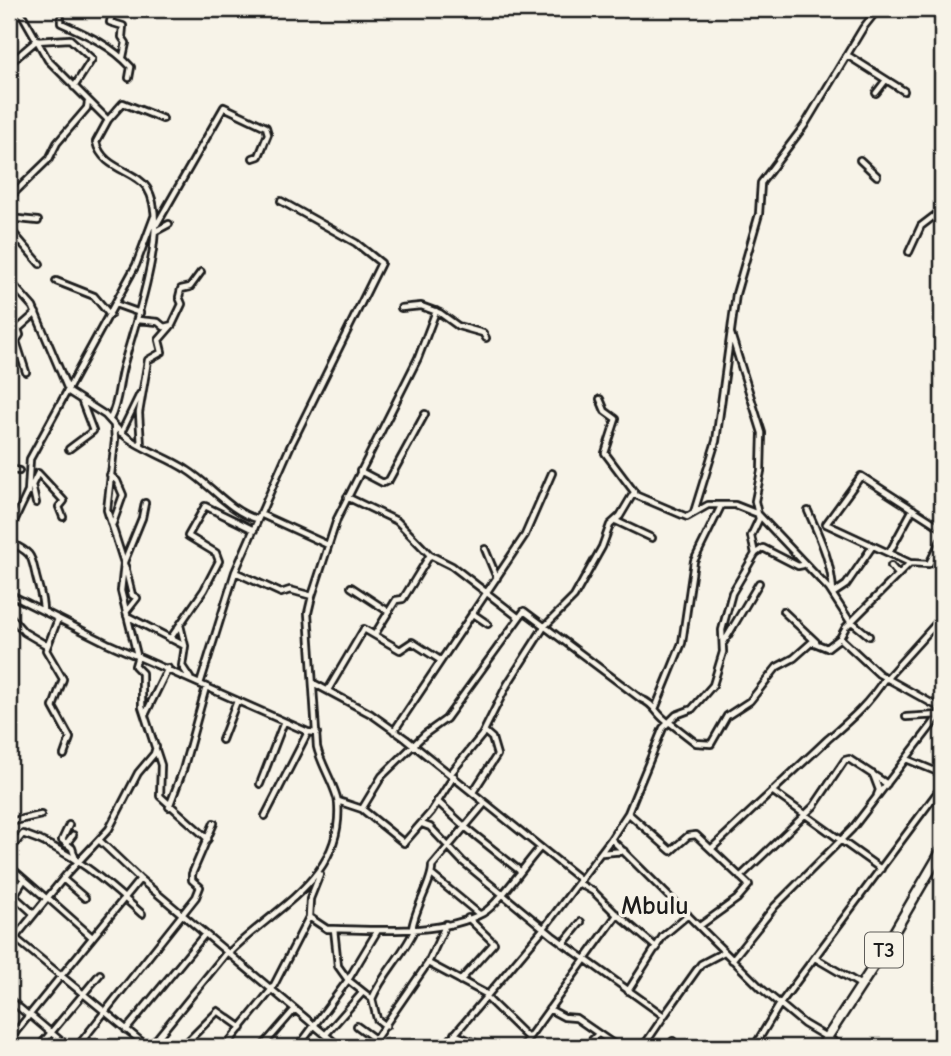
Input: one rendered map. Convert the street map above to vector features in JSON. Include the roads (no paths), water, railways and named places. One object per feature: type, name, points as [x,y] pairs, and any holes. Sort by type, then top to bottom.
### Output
[{"type":"highway","name":"T3","points":[[821,1047],[862,985],[942,850]]},
{"type":"street","points":[[19,9],[30,23],[36,41],[48,60],[108,120]]},
{"type":"street","points":[[113,9],[110,22],[123,26],[122,37],[127,43],[123,58]]},
{"type":"street","points":[[693,514],[716,442],[739,282],[760,214],[762,181],[804,126],[878,9]]},
{"type":"street","points":[[929,9],[942,18]]},
{"type":"street","points":[[61,18],[61,23],[106,43],[131,67],[129,78]]},
{"type":"street","points":[[9,64],[36,41],[70,39],[92,59],[74,87]]},
{"type":"street","points":[[847,55],[904,90]]},
{"type":"street","points":[[876,93],[886,80]]},
{"type":"street","points":[[9,197],[52,154],[57,143],[86,109],[88,102]]},
{"type":"street","points":[[156,228],[146,186],[119,169],[99,150],[96,142],[108,120],[123,103],[163,118]]},
{"type":"street","points":[[110,419],[119,396],[121,376],[140,313],[156,228],[224,107],[266,127],[268,134],[260,156],[253,158]]},
{"type":"street","points":[[860,160],[877,176]]},
{"type":"street","points":[[169,807],[183,769],[235,572],[259,516],[381,263],[356,243],[281,201]]},
{"type":"street","points":[[909,251],[921,226],[942,210]]},
{"type":"street","points":[[9,532],[28,492],[30,459],[66,388],[79,371],[136,265],[154,216]]},
{"type":"street","points":[[9,218],[38,220]]},
{"type":"street","points":[[156,228],[169,224]]},
{"type":"street","points":[[9,228],[40,264]]},
{"type":"street","points":[[141,446],[139,413],[148,360],[162,352],[159,340],[173,325],[182,304],[179,297],[181,289],[190,287],[201,272]]},
{"type":"street","points":[[9,280],[26,296],[36,313],[66,388],[110,419],[121,434],[187,470],[236,508],[328,545]]},
{"type":"street","points":[[56,281],[94,296],[110,314]]},
{"type":"street","points":[[115,304],[140,313]]},
{"type":"street","points":[[401,308],[418,304],[436,311],[458,326],[482,333],[486,338]]},
{"type":"street","points":[[225,1047],[272,989],[309,918],[310,899],[331,845],[338,801],[321,765],[308,613],[328,545],[347,497],[418,358],[436,311]]},
{"type":"street","points":[[26,372],[16,341],[20,335],[18,329],[36,313]]},
{"type":"street","points":[[138,320],[158,322],[164,327],[173,325]]},
{"type":"street","points":[[731,334],[762,433],[761,471],[755,501],[758,514],[751,536],[755,554]]},
{"type":"street","points":[[121,434],[142,389]]},
{"type":"street","points":[[600,399],[605,411],[616,419],[605,453],[635,493],[685,517],[708,505],[735,505],[758,514],[794,549],[803,565],[833,594],[851,622],[869,636]]},
{"type":"street","points":[[69,449],[93,431],[82,401]]},
{"type":"street","points":[[360,471],[383,483],[389,480],[425,414]]},
{"type":"street","points":[[114,425],[115,440],[109,474],[111,492],[107,510],[132,595],[137,598],[126,615]]},
{"type":"street","points":[[9,469],[19,471]]},
{"type":"street","points":[[36,503],[32,485],[38,473],[64,501],[59,507],[63,517]]},
{"type":"street","points":[[394,731],[497,579],[531,523],[552,473]]},
{"type":"street","points":[[109,474],[117,481],[123,495],[113,523]]},
{"type":"street","points":[[942,528],[861,476],[825,524],[910,563],[929,564],[942,538]]},
{"type":"street","points":[[338,801],[362,808],[387,826],[402,843],[408,841],[484,731],[507,685],[544,627],[574,597],[602,547],[610,525],[616,521],[629,497],[635,493]]},
{"type":"street","points":[[347,497],[397,521],[430,555],[452,566],[519,617]]},
{"type":"street","points":[[145,503],[142,518],[124,563],[121,591],[138,656],[135,666],[142,673],[142,707],[162,765],[159,796],[208,839]]},
{"type":"street","points":[[170,639],[219,561],[216,553],[188,536],[205,506],[254,530]]},
{"type":"street","points":[[655,709],[682,643],[694,561],[721,506]]},
{"type":"street","points":[[889,553],[913,509]]},
{"type":"street","points":[[808,511],[815,535],[828,556],[833,594]]},
{"type":"street","points":[[616,521],[652,538]]},
{"type":"street","points":[[9,542],[27,551],[35,561],[43,611]]},
{"type":"street","points":[[833,594],[846,584],[872,547]]},
{"type":"street","points":[[724,642],[722,630],[732,591],[755,554],[763,548],[798,566],[803,565]]},
{"type":"street","points":[[485,549],[497,579]]},
{"type":"street","points":[[374,634],[396,600],[403,600],[412,589],[430,555]]},
{"type":"street","points":[[783,611],[816,642],[827,648],[840,638],[851,622],[910,563]]},
{"type":"street","points":[[891,566],[898,574]]},
{"type":"street","points":[[235,572],[281,593],[290,590],[312,596]]},
{"type":"street","points":[[444,1047],[544,929],[602,853],[628,813],[660,734],[676,715],[692,709],[707,694],[716,679],[724,642],[759,583]]},
{"type":"street","points":[[351,587],[389,612]]},
{"type":"street","points":[[9,594],[203,686],[308,732],[317,733]]},
{"type":"street","points":[[362,808],[382,776],[425,734],[446,719],[519,617],[528,611],[544,627],[652,704],[669,722],[696,743],[711,744],[727,716],[754,697],[777,667],[794,658],[810,643],[816,642]]},
{"type":"street","points":[[472,613],[488,624]]},
{"type":"street","points":[[9,615],[24,632],[46,645]]},
{"type":"street","points":[[126,615],[185,646]]},
{"type":"street","points":[[712,848],[873,699],[885,678],[942,617]]},
{"type":"street","points":[[58,619],[46,645],[48,654],[63,679],[53,707],[70,738],[64,755]]},
{"type":"street","points":[[180,625],[185,646],[182,666],[190,679]]},
{"type":"street","points":[[328,690],[364,629],[400,650],[412,642],[440,660]]},
{"type":"street","points":[[840,638],[885,678],[941,712]]},
{"type":"street","points":[[145,716],[168,668]]},
{"type":"street","points":[[315,684],[415,746],[598,895],[656,948]]},
{"type":"street","points":[[222,740],[237,701]]},
{"type":"street","points":[[906,717],[941,712]]},
{"type":"street","points":[[732,960],[775,906],[839,842],[876,799],[941,712]]},
{"type":"street","points":[[260,784],[284,722]]},
{"type":"street","points":[[473,792],[497,755],[492,738],[484,731]]},
{"type":"street","points":[[265,816],[308,732]]},
{"type":"street","points":[[9,946],[77,861],[109,829],[138,772],[154,754],[156,747]]},
{"type":"street","points":[[740,877],[804,817],[848,758],[887,784]]},
{"type":"street","points":[[754,1047],[780,1004],[941,787],[940,773],[906,759]]},
{"type":"street","points":[[873,774],[879,790],[876,799]]},
{"type":"street","points":[[772,791],[804,817],[881,869]]},
{"type":"street","points":[[437,800],[465,827],[520,870]]},
{"type":"street","points":[[386,1026],[375,1014],[372,999],[390,966],[407,947],[419,900],[433,876],[432,866],[485,803]]},
{"type":"street","points":[[628,813],[671,850],[693,834],[712,848],[749,885],[748,889],[701,925]]},
{"type":"street","points":[[9,822],[41,816]]},
{"type":"street","points":[[77,1047],[200,890],[192,874],[214,824]]},
{"type":"street","points":[[422,824],[430,827],[502,895],[544,929],[664,1016]]},
{"type":"street","points":[[69,825],[62,839],[72,848],[77,861]]},
{"type":"street","points":[[9,851],[24,834],[77,861],[142,914]]},
{"type":"street","points":[[66,844],[73,835]]},
{"type":"street","points":[[611,839],[780,1004],[804,1024],[843,1047]]},
{"type":"street","points":[[99,840],[140,879],[326,1034],[338,1047]]},
{"type":"street","points":[[309,918],[327,929],[379,930],[446,924],[468,918],[480,914],[502,895],[540,848]]},
{"type":"street","points":[[602,853],[624,851]]},
{"type":"street","points":[[9,866],[92,937]]},
{"type":"street","points":[[9,933],[149,1047],[228,953],[321,872]]},
{"type":"street","points":[[433,876],[480,914]]},
{"type":"street","points":[[63,879],[71,891],[85,898]]},
{"type":"street","points":[[9,1040],[140,879]]},
{"type":"street","points":[[9,903],[24,880]]},
{"type":"street","points":[[13,895],[34,914]]},
{"type":"street","points":[[522,1047],[617,914]]},
{"type":"street","points":[[628,991],[668,930],[688,915]]},
{"type":"street","points":[[460,981],[494,943],[468,918]]},
{"type":"street","points":[[564,944],[581,922]]},
{"type":"street","points":[[370,1047],[428,963],[446,924]]},
{"type":"street","points":[[334,929],[338,967],[348,980],[372,999]]},
{"type":"street","points":[[298,1047],[348,980],[379,930]]},
{"type":"street","points":[[126,1030],[205,934]]},
{"type":"street","points":[[640,1047],[701,964],[724,952]]},
{"type":"street","points":[[815,958],[862,985]]},
{"type":"street","points":[[428,963],[487,997],[528,1038]]},
{"type":"street","points":[[39,1047],[100,974]]},
{"type":"street","points":[[326,1034],[363,992]]},
{"type":"street","points":[[9,999],[68,1047]]},
{"type":"street","points":[[261,1047],[295,1009]]},
{"type":"street","points":[[549,1009],[564,1017],[576,1018],[618,1047]]},
{"type":"street","points":[[182,1047],[218,1011],[242,1028]]},
{"type":"street","points":[[357,1026],[375,1039]]},
{"type":"street","points":[[454,1034],[485,1047]]},
{"type":"street","points":[[585,1047],[598,1034]]},
{"type":"street","points":[[647,1041],[654,1047]]},
{"type":"street","points":[[667,1047],[673,1041]]},
{"type":"district","name":"Mbulu","points":[[655,906]]}]
